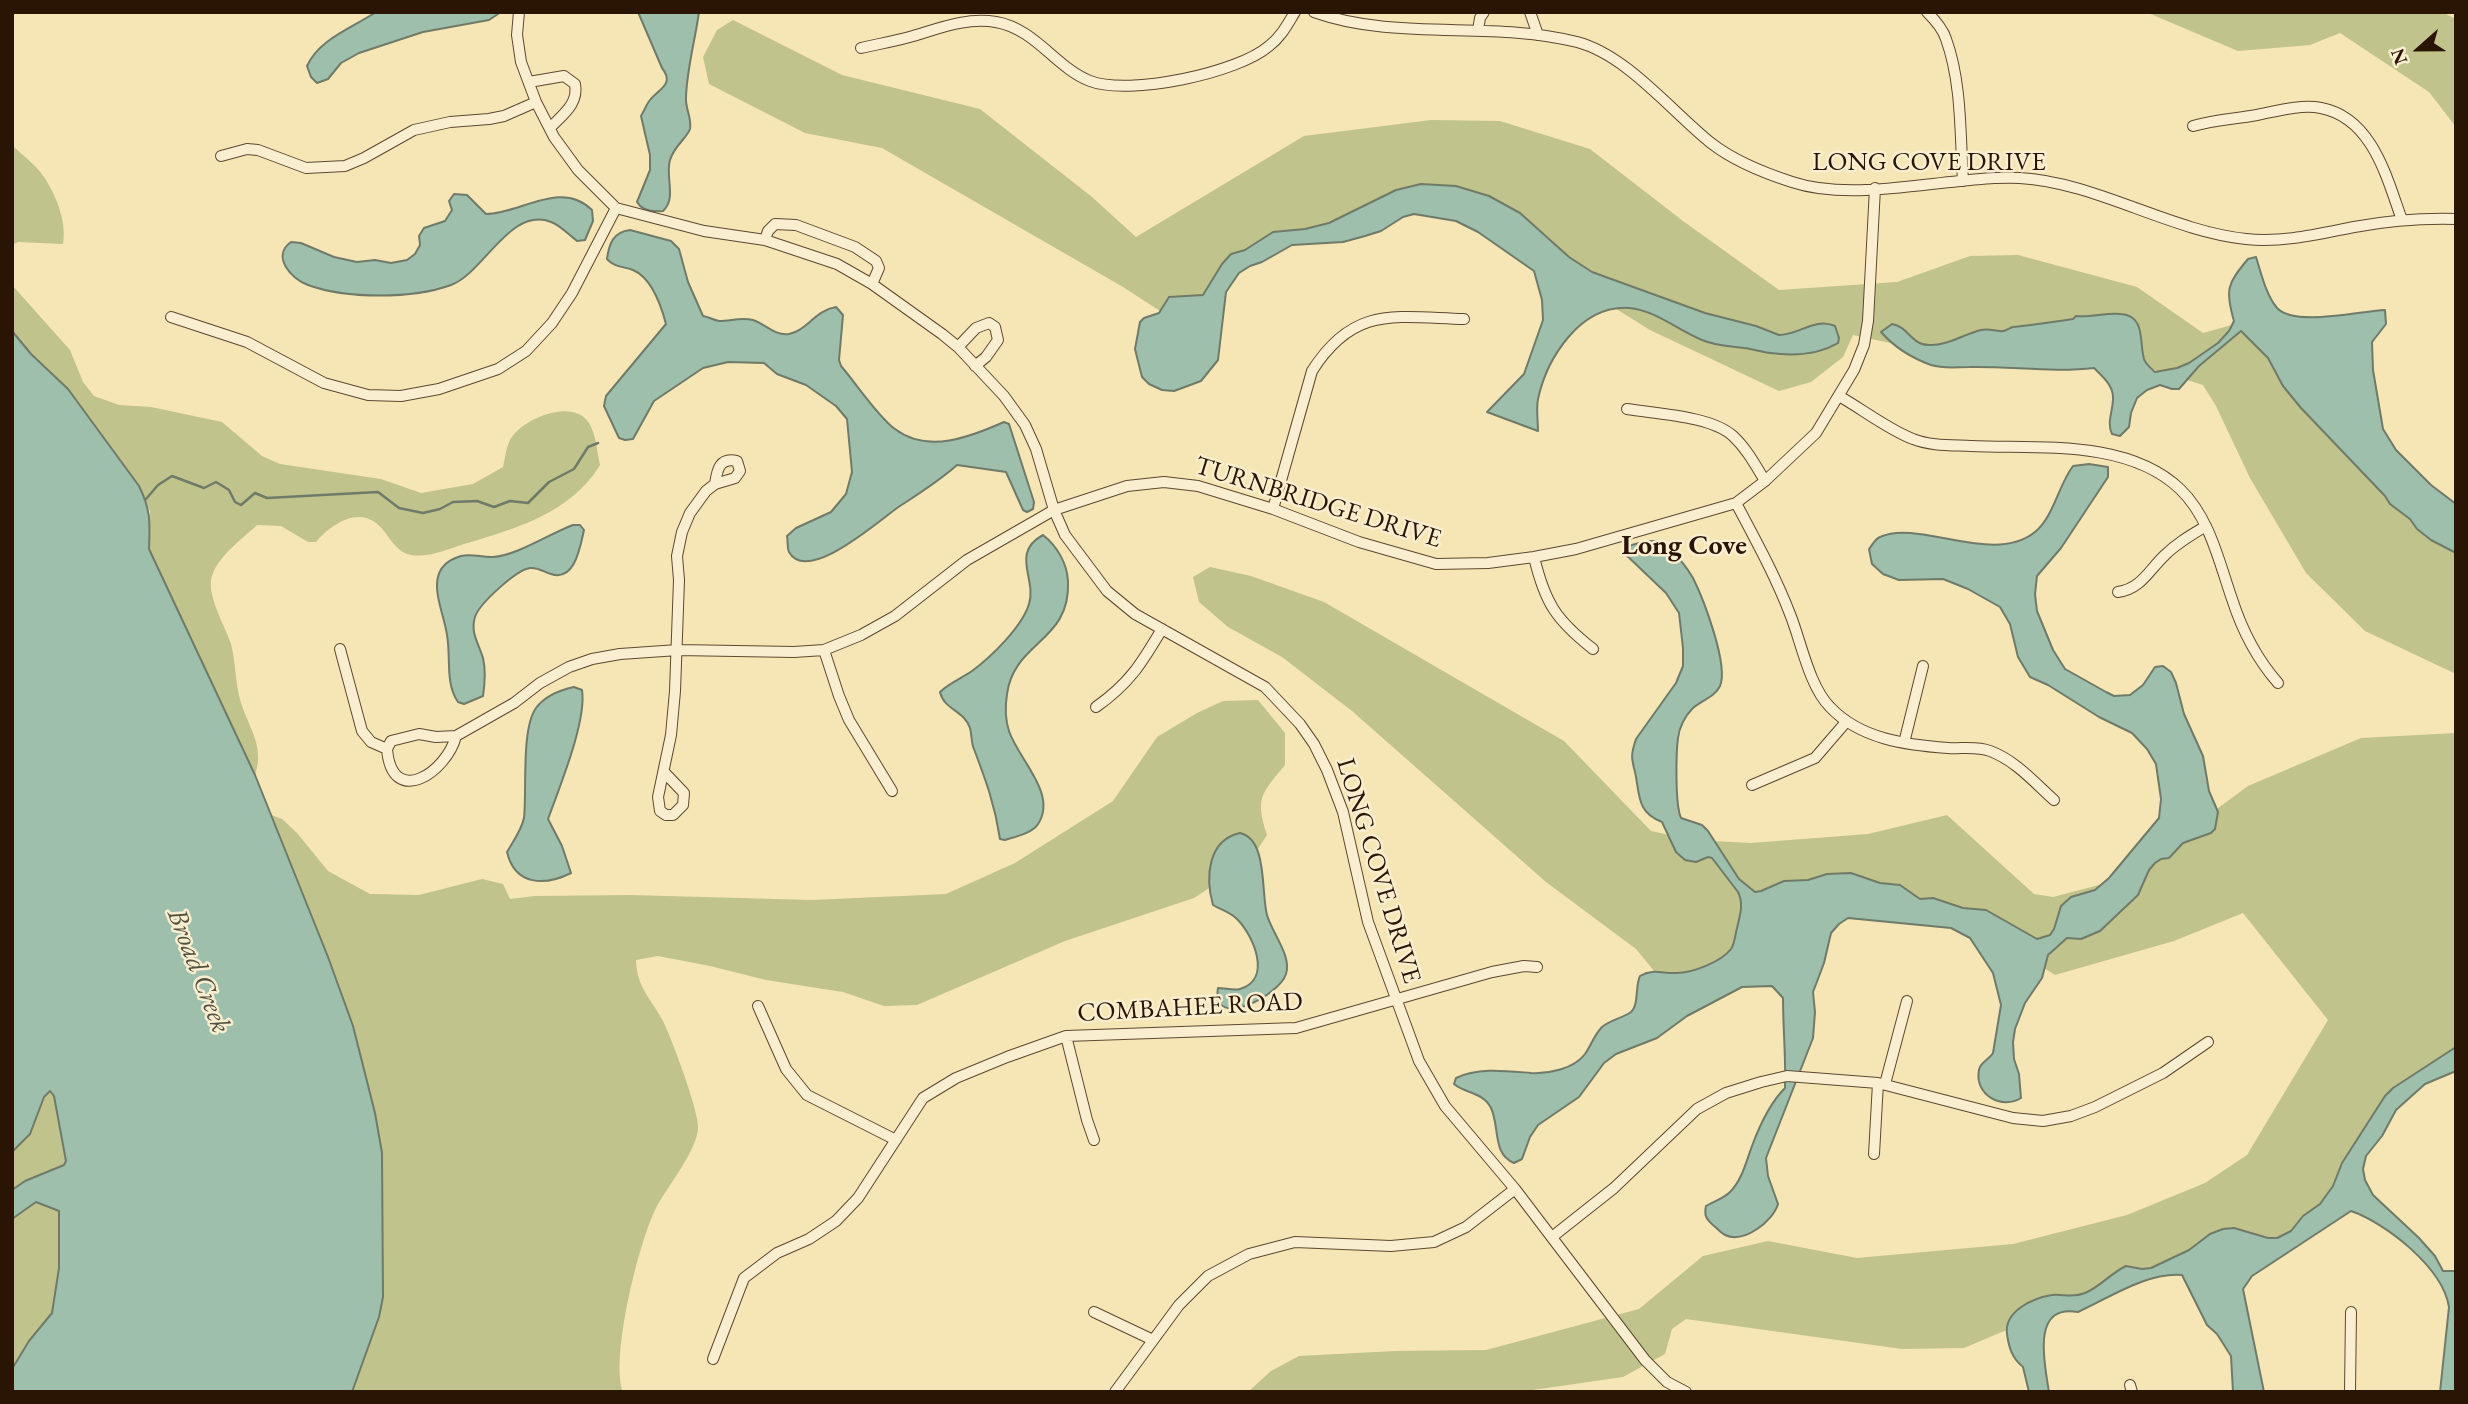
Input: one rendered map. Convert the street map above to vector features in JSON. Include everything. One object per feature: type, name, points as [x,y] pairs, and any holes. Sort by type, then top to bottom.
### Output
[{"type":"street","name":"LONG COVE DRIVE","points":[[519,12],[517,34],[522,62],[536,102],[579,170],[616,208],[705,231],[765,240],[837,264],[872,284],[958,347],[1004,396],[1025,425],[1036,449],[1054,510],[1065,535],[1107,592],[1135,614],[1265,687],[1300,724],[1314,744],[1343,812],[1368,922],[1419,1061],[1445,1106],[1515,1189],[1645,1360],[1680,1391]]},
{"type":"street","points":[[861,48],[971,21],[996,22],[1015,28],[1038,42],[1088,80],[1111,87],[1139,86],[1194,76],[1245,61],[1268,48],[1283,32],[1295,12]]},
{"type":"street","name":"LONG COVE DRIVE","points":[[1314,12],[1331,18],[1396,28],[1478,30],[1538,35],[1579,42],[1634,74],[1713,144],[1754,169],[1796,184],[1836,189],[2018,178],[2056,182],[2161,218],[2245,239],[2278,240],[2402,220],[2456,219]]},
{"type":"street","points":[[1478,30],[1484,12]]},
{"type":"street","points":[[1530,12],[1538,35]]},
{"type":"street","points":[[1927,12],[1946,36],[1953,67],[1963,181]]},
{"type":"street","points":[[528,82],[564,76],[575,84],[577,93],[574,102],[550,128]]},
{"type":"street","points":[[221,156],[247,149],[258,150],[306,168],[345,166],[414,130],[450,122],[504,116],[536,102]]},
{"type":"street","points":[[2193,126],[2220,119],[2304,107],[2321,107],[2339,114],[2369,140],[2381,163],[2402,220]]},
{"type":"street","name":"TURNBRIDGE DRIVE","points":[[387,749],[391,771],[408,782],[416,781],[431,772],[445,758],[456,736],[514,704],[540,683],[569,667],[620,654],[678,650],[824,650],[861,635],[895,616],[967,561],[1054,510],[1127,486],[1164,482],[1199,486],[1272,509],[1359,542],[1436,564],[1488,563],[1576,549],[1736,503],[1765,481],[1816,433],[1854,370],[1864,345],[1868,321],[1875,188]]},
{"type":"street","points":[[171,317],[247,342],[324,383],[368,395],[401,396],[439,390],[498,369],[526,351],[552,323],[572,293],[616,208]]},
{"type":"street","points":[[765,240],[768,231],[775,224],[796,225],[855,247],[877,261],[879,268],[872,284]]},
{"type":"street","points":[[1272,509],[1312,371],[1324,351],[1340,335],[1377,318],[1464,319]]},
{"type":"street","points":[[958,347],[976,328],[989,323],[995,327],[998,340],[986,357],[975,366]]},
{"type":"street","points":[[1839,396],[1913,439],[1945,444],[2094,451],[2129,458],[2158,472],[2181,490],[2206,526],[2245,633],[2256,655],[2278,683]]},
{"type":"street","points":[[1627,409],[1716,424],[1733,436],[1751,457],[1765,481]]},
{"type":"street","points":[[664,772],[671,735],[678,650],[677,556],[690,513],[715,484]]},
{"type":"street","points":[[1736,503],[1776,582],[1827,705],[1846,722],[1881,738],[1904,743],[1990,751],[2007,760],[2054,800]]},
{"type":"street","points":[[2118,592],[2129,591],[2139,585],[2173,548],[2206,526]]},
{"type":"street","points":[[1534,557],[1541,584],[1555,613],[1593,649]]},
{"type":"street","points":[[1096,707],[1118,691],[1136,672],[1162,629]]},
{"type":"street","points":[[340,649],[362,732],[371,742],[387,749],[391,741],[406,736],[456,736]]},
{"type":"street","points":[[824,650],[849,720],[892,791]]},
{"type":"street","points":[[1904,743],[1923,666]]},
{"type":"street","points":[[1752,785],[1815,758],[1846,722]]},
{"type":"street","name":"COMBAHEE ROAD","points":[[713,1359],[744,1278],[777,1253],[809,1239],[836,1221],[858,1198],[923,1098],[956,1079],[1066,1036],[1296,1028],[1492,972],[1524,966],[1536,967]]},
{"type":"street","points":[[1874,1154],[1881,1084],[1907,1001]]},
{"type":"street","points":[[758,1006],[786,1069],[807,1095],[896,1140]]},
{"type":"street","points":[[1066,1036],[1094,1140]]},
{"type":"street","points":[[1552,1237],[1614,1188],[1697,1109],[1726,1093],[1787,1076],[1881,1084],[2013,1118],[2043,1121],[2071,1116],[2095,1107],[2163,1073],[2208,1042]]},
{"type":"street","points":[[1115,1392],[1179,1305],[1208,1276],[1249,1254],[1295,1242],[1391,1246],[1434,1242],[1466,1227],[1515,1189]]},
{"type":"street","points":[[1094,1312],[1153,1340]]},
{"type":"street","points":[[2350,1392],[2351,1312]]},
{"type":"green space","points":[[2146,12],[2442,12],[2456,19],[2456,127],[2429,92],[2340,33],[2310,45],[2238,51]]},
{"type":"green space","points":[[733,20],[842,75],[980,109],[1092,197],[1136,237],[1304,136],[1431,120],[1500,121],[1590,149],[1779,290],[1897,282],[1970,256],[2018,255],[2137,287],[2203,333],[2253,319],[2456,529],[2456,674],[2365,631],[2306,573],[2250,478],[2216,406],[2203,385],[2123,360],[1946,355],[1853,335],[1843,357],[1811,382],[1779,391],[1650,330],[1555,271],[1426,200],[1252,254],[1177,322],[1123,287],[882,148],[805,133],[709,84],[703,57],[717,30]]},
{"type":"green space","points":[[12,145],[41,173],[53,192],[62,218],[63,244],[18,242],[12,245]]},
{"type":"green space","points":[[12,285],[70,350],[83,382],[94,396],[119,405],[151,407],[222,422],[262,456],[280,464],[381,479],[421,493],[473,484],[503,467],[510,440],[516,432],[536,419],[560,411],[581,415],[589,423],[600,465],[574,495],[540,517],[503,532],[431,554],[418,556],[405,553],[395,546],[376,523],[360,517],[343,520],[316,542],[308,542],[281,526],[257,525],[239,541],[217,566],[213,573],[211,589],[231,644],[239,696],[255,738],[258,765],[255,775],[149,549],[150,511],[139,486],[12,331]]},
{"type":"green space","points":[[1210,567],[1251,576],[1324,602],[1564,741],[1651,831],[1693,840],[1751,843],[1868,834],[1947,815],[2034,894],[2053,897],[2122,879],[2248,786],[2361,738],[2456,733],[2456,1055],[2409,1087],[2333,1210],[2270,1250],[2127,1279],[1964,1348],[1902,1349],[1686,1319],[1672,1329],[1665,1354],[1623,1377],[1519,1392],[1248,1392],[1271,1371],[1299,1356],[1486,1350],[1639,1309],[1703,1256],[1768,1241],[1857,1258],[2013,1244],[2127,1215],[2205,1183],[2247,1155],[2328,1020],[2243,913],[2174,941],[2055,975],[2022,954],[1943,912],[1876,905],[1669,989],[1636,949],[1546,882],[1352,711],[1282,657],[1228,627],[1199,602],[1193,577]]},
{"type":"green space","points":[[1258,700],[1285,733],[1285,765],[1262,797],[1261,813],[1267,835],[1250,861],[1194,898],[1065,941],[917,1005],[884,1006],[843,992],[766,980],[658,956],[636,960],[642,985],[663,1021],[678,1057],[698,1127],[693,1146],[657,1206],[642,1245],[623,1327],[620,1376],[623,1392],[352,1392],[379,1317],[383,1297],[375,1113],[353,1026],[328,957],[269,814],[282,819],[297,833],[328,871],[370,894],[419,895],[482,879],[503,884],[510,899],[535,896],[630,895],[812,900],[946,894],[1015,863],[1113,801],[1157,737],[1223,701]]},
{"type":"green space","points":[[50,1091],[54,1096],[67,1161],[64,1165],[25,1181],[12,1190],[12,1152],[30,1134],[44,1097]]},
{"type":"green space","points":[[36,1202],[59,1211],[59,1268],[52,1313],[29,1341],[12,1369],[12,1219]]},
{"type":"water","points":[[376,12],[501,12],[489,20],[423,32],[359,53],[341,63],[328,79],[317,83],[311,77],[307,66],[319,48]]},
{"type":"water","points":[[638,12],[699,12],[687,86],[690,129],[670,160],[670,194],[663,211],[648,210],[637,202],[650,170],[650,155],[641,116],[667,78]]},
{"type":"water","points":[[1421,184],[1456,186],[1489,196],[1520,213],[1569,257],[1592,272],[1705,313],[1779,335],[1814,325],[1835,326],[1838,343],[1805,354],[1770,353],[1707,342],[1639,310],[1611,309],[1595,315],[1581,325],[1558,351],[1542,383],[1538,399],[1538,431],[1487,412],[1524,374],[1543,320],[1542,300],[1534,271],[1478,232],[1456,221],[1414,214],[1403,217],[1381,231],[1343,242],[1292,245],[1250,266],[1239,273],[1226,292],[1218,360],[1201,381],[1174,391],[1162,390],[1142,377],[1135,349],[1140,322],[1159,313],[1169,297],[1203,295],[1231,254],[1245,250],[1273,232],[1305,229],[1329,223],[1396,190]]},
{"type":"water","points":[[454,194],[467,195],[486,214],[499,213],[540,200],[567,198],[580,201],[592,210],[593,221],[585,240],[577,241],[551,222],[536,220],[523,223],[498,243],[463,278],[436,290],[418,293],[380,296],[323,290],[295,278],[283,260],[285,248],[291,242],[357,262],[375,260],[391,263],[407,260],[415,254],[420,245],[419,236],[424,228],[445,221],[452,210],[449,201]]},
{"type":"water","points":[[630,230],[671,241],[679,249],[688,282],[703,316],[719,321],[753,320],[775,332],[789,334],[801,329],[823,312],[836,307],[843,315],[839,360],[841,366],[882,417],[908,436],[935,442],[977,433],[1004,422],[1009,424],[1034,502],[1033,509],[1027,512],[1023,510],[1006,472],[957,465],[846,545],[812,561],[799,560],[789,552],[787,536],[796,528],[831,512],[846,494],[852,472],[847,419],[836,406],[806,385],[777,374],[764,363],[728,362],[703,368],[654,401],[633,439],[619,438],[604,406],[606,396],[666,324],[658,301],[645,279],[633,270],[607,259],[609,248],[616,236]]},
{"type":"water","points":[[2256,257],[2270,297],[2277,308],[2286,314],[2312,317],[2385,310],[2386,324],[2372,342],[2373,370],[2383,429],[2396,450],[2431,485],[2456,504],[2456,553],[2431,540],[2390,504],[2301,408],[2283,386],[2268,358],[2241,331],[2199,366],[2179,389],[2160,385],[2137,398],[2129,427],[2120,436],[2112,434],[2110,429],[2113,401],[2111,388],[2094,368],[2063,370],[1936,366],[1904,352],[1881,332],[1892,324],[1918,342],[1936,345],[1981,330],[2003,331],[2013,327],[2073,319],[2076,316],[2121,314],[2134,319],[2138,325],[2144,359],[2155,372],[2177,368],[2218,343],[2229,331],[2234,321],[2229,302],[2232,281],[2248,259]]},
{"type":"water","name":"Broad Creek","points":[[12,331],[31,354],[68,389],[139,486],[149,517],[149,549],[255,775],[353,1026],[382,1153],[383,1297],[379,1317],[352,1392],[12,1392],[12,1369],[29,1341],[52,1313],[59,1268],[59,1211],[36,1202],[12,1219],[12,1190],[25,1181],[64,1165],[66,1161],[54,1096],[50,1091],[44,1097],[30,1134],[12,1152]]},
{"type":"water","points":[[2089,464],[2108,467],[2108,477],[2061,548],[2037,576],[2037,611],[2053,650],[2065,669],[2114,696],[2130,695],[2143,685],[2155,667],[2163,666],[2171,672],[2184,714],[2203,756],[2209,791],[2218,812],[2215,829],[2183,843],[2169,858],[2155,863],[2138,895],[2100,931],[2081,939],[2067,938],[2048,955],[2042,978],[2025,1003],[2015,1029],[2014,1059],[2019,1074],[2021,1098],[1998,1101],[1991,1098],[1981,1087],[1979,1070],[1993,1053],[2001,1005],[1993,973],[1970,938],[1951,928],[1848,918],[1831,933],[1813,992],[1813,1038],[1766,1158],[1768,1176],[1778,1204],[1770,1217],[1757,1229],[1741,1236],[1725,1235],[1709,1221],[1705,1212],[1706,1206],[1727,1194],[1738,1182],[1762,1123],[1785,1088],[1783,998],[1772,986],[1742,987],[1687,1016],[1657,1038],[1616,1054],[1604,1063],[1579,1097],[1538,1125],[1530,1137],[1522,1159],[1514,1163],[1507,1159],[1499,1147],[1494,1115],[1488,1103],[1454,1084],[1456,1078],[1483,1071],[1545,1073],[1574,1063],[1585,1054],[1602,1027],[1631,1012],[1640,976],[1654,972],[1690,971],[1720,958],[1732,947],[1740,914],[1741,901],[1738,892],[1712,858],[1696,862],[1685,860],[1676,852],[1662,822],[1648,813],[1641,802],[1632,759],[1633,748],[1636,739],[1676,683],[1683,666],[1683,648],[1679,613],[1666,593],[1623,552],[1625,547],[1646,541],[1662,541],[1690,573],[1708,615],[1718,648],[1722,676],[1718,690],[1692,709],[1680,730],[1676,779],[1679,811],[1681,818],[1702,825],[1708,831],[1739,879],[1755,892],[1784,881],[1851,873],[1880,883],[1900,885],[1920,899],[1933,898],[1963,908],[1986,910],[2037,939],[2050,935],[2061,906],[2071,897],[2095,890],[2109,878],[2159,818],[2161,799],[2156,764],[2132,733],[2030,677],[2018,657],[2010,624],[2000,607],[1943,579],[1899,580],[1883,574],[1872,564],[1869,549],[1878,538],[1896,533],[1915,533],[1978,544],[1999,545],[2018,541],[2035,532],[2047,518],[2073,466]]},
{"type":"water","points":[[573,525],[580,525],[584,530],[575,561],[566,573],[551,574],[533,568],[524,570],[499,588],[478,611],[474,628],[484,663],[483,696],[464,704],[458,702],[451,687],[447,635],[437,590],[441,569],[461,556],[493,557],[512,553]]},
{"type":"water","points":[[1043,535],[1053,544],[1066,568],[1067,601],[1052,630],[1030,651],[1012,676],[1006,708],[1009,731],[1040,789],[1043,813],[1032,830],[1005,840],[1000,839],[993,804],[973,747],[970,728],[963,717],[946,703],[940,692],[988,658],[1020,622],[1031,595],[1026,558],[1028,550],[1033,542]]},
{"type":"water","points":[[574,687],[582,690],[580,719],[548,819],[562,846],[571,873],[551,880],[532,880],[517,871],[507,852],[524,818],[528,730],[536,708],[544,700]]},
{"type":"water","points":[[1240,833],[1249,837],[1259,856],[1267,915],[1284,952],[1287,967],[1281,983],[1271,992],[1247,1005],[1235,1008],[1225,1007],[1219,1001],[1218,988],[1238,990],[1250,984],[1256,976],[1257,956],[1249,935],[1237,919],[1213,905],[1209,883],[1215,851],[1229,837]]},
{"type":"water","points":[[2456,1047],[2456,1071],[2425,1084],[2396,1110],[2382,1136],[2366,1156],[2363,1169],[2373,1195],[2419,1238],[2435,1256],[2443,1271],[2456,1271],[2456,1392],[2440,1392],[2449,1307],[2445,1292],[2425,1263],[2396,1236],[2351,1211],[2252,1276],[2243,1289],[2264,1392],[2233,1392],[2231,1356],[2217,1334],[2207,1325],[2182,1275],[2169,1275],[2142,1282],[2078,1312],[2063,1312],[2053,1317],[2044,1339],[2049,1392],[2029,1392],[2023,1367],[2012,1352],[2007,1334],[2010,1319],[2021,1307],[2052,1295],[2085,1293],[2126,1266],[2151,1268],[2189,1250],[2210,1234],[2223,1229],[2234,1228],[2268,1238],[2277,1238],[2291,1231],[2303,1216],[2320,1204],[2333,1186],[2342,1163],[2385,1096]]},
{"type":"waterway","points":[[146,499],[158,485],[172,476],[204,488],[216,482],[229,490],[235,502],[241,505],[255,493],[267,498],[378,492],[399,508],[423,513],[453,502],[477,501],[494,507],[510,501],[528,503],[549,482],[574,469],[588,447],[598,443]]},
{"type":"district","name":"Long Cove","points":[[1684,546]]}]
